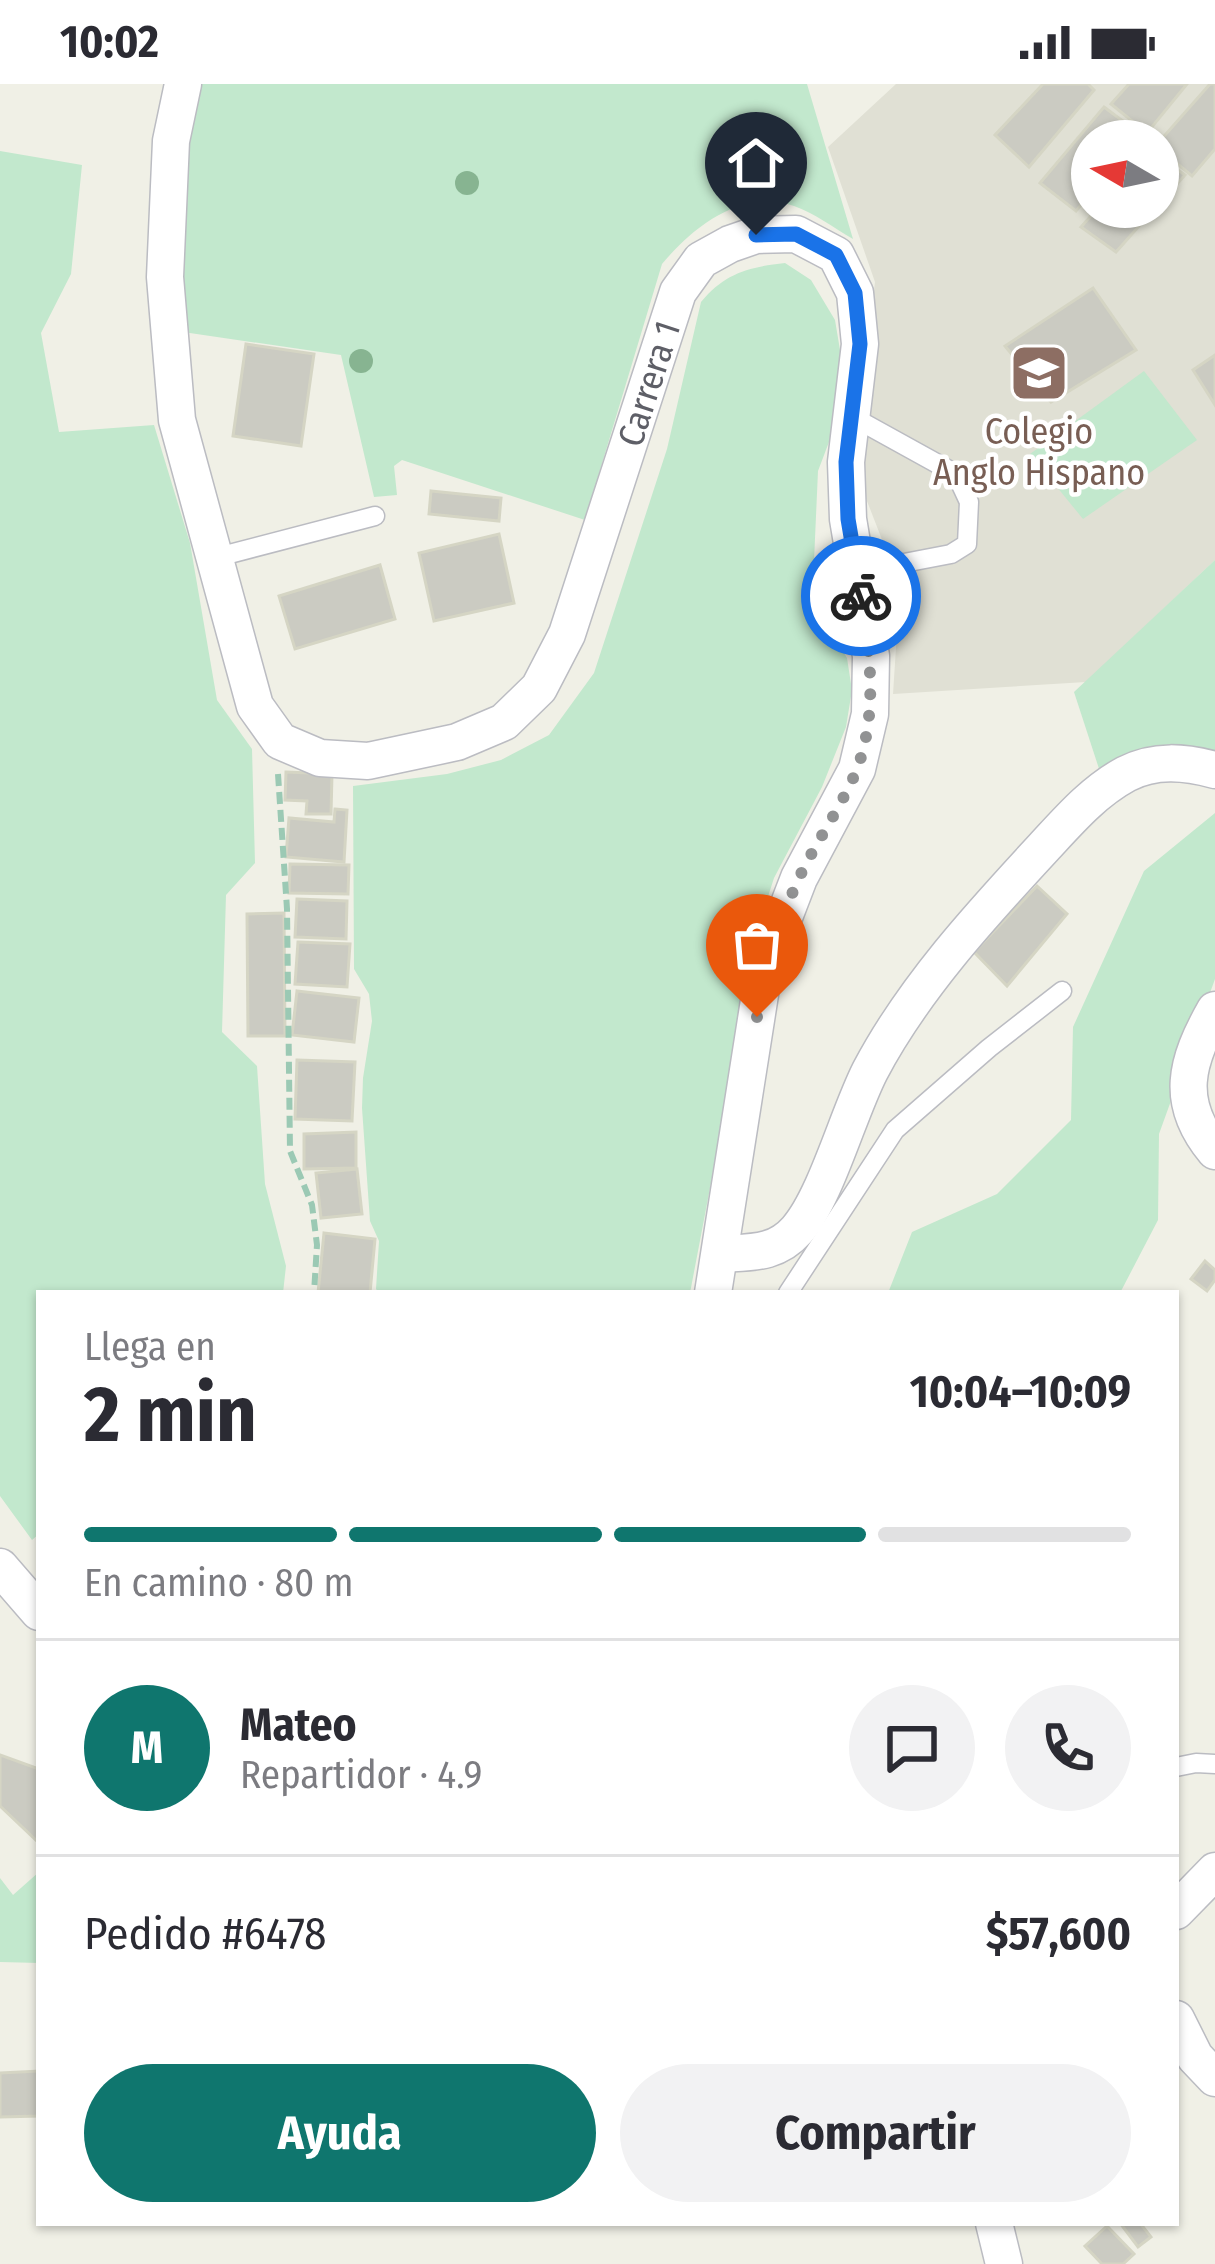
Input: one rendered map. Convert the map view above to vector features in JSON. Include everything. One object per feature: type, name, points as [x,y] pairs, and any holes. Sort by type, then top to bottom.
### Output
[{"type":"street","points":[[183,84],[171,140],[165,277],[177,421],[254,706],[280,740]]},
{"type":"street","name":"Carrera 1","points":[[280,740],[320,758],[368,761],[457,742],[504,722],[539,688],[568,634],[677,292],[701,260],[756,235],[796,234],[836,255],[855,293],[860,344],[846,462],[848,519],[871,656],[870,714],[857,769],[799,878],[764,969],[714,1290]]},
{"type":"street","points":[[722,1254],[769,1251],[798,1229],[824,1182],[844,1124],[899,1023],[1002,892],[1090,798],[1126,774],[1155,763],[1215,770]]},
{"type":"street","points":[[1215,1010],[1194,1048],[1186,1090],[1204,1138],[1215,1151]]},
{"type":"street","points":[[0,1567],[36,1609]]},
{"type":"street","points":[[1179,1908],[1215,1871]]},
{"type":"street","points":[[1179,2025],[1195,2056],[1215,2078]]},
{"type":"street","points":[[995,2226],[1004,2264]]},
{"type":"lane","points":[[851,416],[956,474],[969,502],[967,544],[951,554],[857,572]]},
{"type":"lane","points":[[214,558],[375,516]]},
{"type":"lane","points":[[790,1290],[895,1130],[1062,991]]},
{"type":"lane","points":[[1179,1767],[1215,1764]]},
{"type":"path","points":[[280,740],[277,765],[287,909],[290,1151],[312,1205],[317,1245],[314,1290]]},
{"type":"shaded area","name":"Colegio Anglo Hispano","points":[[896,84],[1215,84],[1215,560],[1086,682],[893,694],[900,586],[853,465],[875,282],[828,147]]},
{"type":"green space","points":[[198,84],[807,84],[853,239],[794,206],[756,202],[720,214],[674,250],[662,264],[585,520],[402,460],[394,466],[397,495],[374,497],[341,355],[183,332],[181,208]]},
{"type":"green space","points":[[0,151],[82,165],[71,274],[41,333],[59,432],[154,425],[190,543],[217,700],[252,749],[255,863],[226,895],[222,1032],[257,1066],[265,1184],[286,1266],[283,1290],[36,1290],[36,1537],[32,1540],[0,1496]]},
{"type":"green space","points":[[785,263],[811,280],[835,320],[841,356],[832,434],[818,471],[814,561],[820,612],[847,658],[852,690],[846,727],[822,787],[774,878],[746,965],[726,1104],[691,1290],[377,1290],[379,1241],[370,1221],[362,1108],[372,1021],[369,994],[354,969],[353,786],[447,774],[501,760],[549,735],[594,673],[667,449],[701,302],[719,284],[760,267]]},
{"type":"green space","points":[[1144,371],[1197,440],[1083,519],[1030,454]]},
{"type":"green space","points":[[1215,560],[1215,762],[1103,781],[1074,692]]},
{"type":"green space","points":[[1215,813],[1215,979],[1159,1134],[1158,1220],[1122,1290],[889,1290],[912,1232],[997,1194],[1071,1120],[1073,1027],[1144,871]]},
{"type":"green space","points":[[36,1875],[36,1963],[0,1962],[0,1878],[13,1895]]},
{"type":"building","points":[[1043,84],[1088,84],[1094,90],[1029,167],[995,135]]},
{"type":"building","points":[[1129,84],[1187,84],[1158,120],[1131,120],[1111,104]]},
{"type":"building","points":[[1215,84],[1215,149],[1192,176],[1179,165],[1178,120]]},
{"type":"building","points":[[1104,107],[1122,120],[1093,120]]},
{"type":"building","points":[[1071,146],[1071,207],[1040,183]]},
{"type":"building","points":[[1082,228],[1137,228],[1116,252]]},
{"type":"building","points":[[1093,288],[1136,350],[1051,402],[1005,346]]},
{"type":"building","points":[[246,344],[314,354],[301,446],[233,436]]},
{"type":"building","points":[[1215,355],[1215,405],[1193,370]]},
{"type":"building","points":[[431,491],[501,498],[499,521],[429,514]]},
{"type":"building","points":[[499,534],[514,603],[434,621],[419,553]]},
{"type":"building","points":[[380,565],[395,619],[295,649],[279,596]]},
{"type":"building","points":[[286,772],[332,774],[331,814],[306,814],[307,801],[285,800]]},
{"type":"building","points":[[335,809],[347,810],[344,862],[286,857],[289,818],[334,822]]},
{"type":"building","points":[[290,864],[349,865],[348,894],[289,893]]},
{"type":"building","points":[[1037,886],[1067,914],[1007,986],[974,952]]},
{"type":"building","points":[[297,899],[347,901],[346,939],[295,937]]},
{"type":"building","points":[[284,913],[285,1036],[248,1036],[247,914]]},
{"type":"building","points":[[298,942],[350,944],[347,987],[295,984]]},
{"type":"building","points":[[297,991],[359,998],[354,1042],[292,1035]]},
{"type":"building","points":[[297,1060],[355,1062],[352,1121],[295,1119]]},
{"type":"building","points":[[356,1132],[356,1168],[304,1169],[304,1134]]},
{"type":"building","points":[[357,1169],[362,1214],[321,1218],[316,1173]]},
{"type":"building","points":[[324,1233],[375,1239],[370,1290],[318,1290]]},
{"type":"building","points":[[1205,1261],[1215,1270],[1207,1291],[1191,1279]]},
{"type":"building","points":[[0,1755],[36,1768],[36,1840],[0,1806]]},
{"type":"building","points":[[36,2071],[36,2116],[0,2117],[0,2073]]},
{"type":"building","points":[[1107,2226],[1134,2254],[1123,2264],[1102,2264],[1085,2246]]},
{"type":"building","points":[[1122,2226],[1142,2226],[1151,2237],[1138,2247]]},
{"type":"way so far","points":[[757,1017],[764,969],[799,878],[857,769],[870,714],[871,656],[861,596]]},
{"type":"place","name":"Colegio Anglo Hispano","points":[[1039,373]]},
{"type":"route","points":[[756,235],[796,234],[836,255],[855,293],[860,344],[846,462],[848,519],[861,596]]}]
